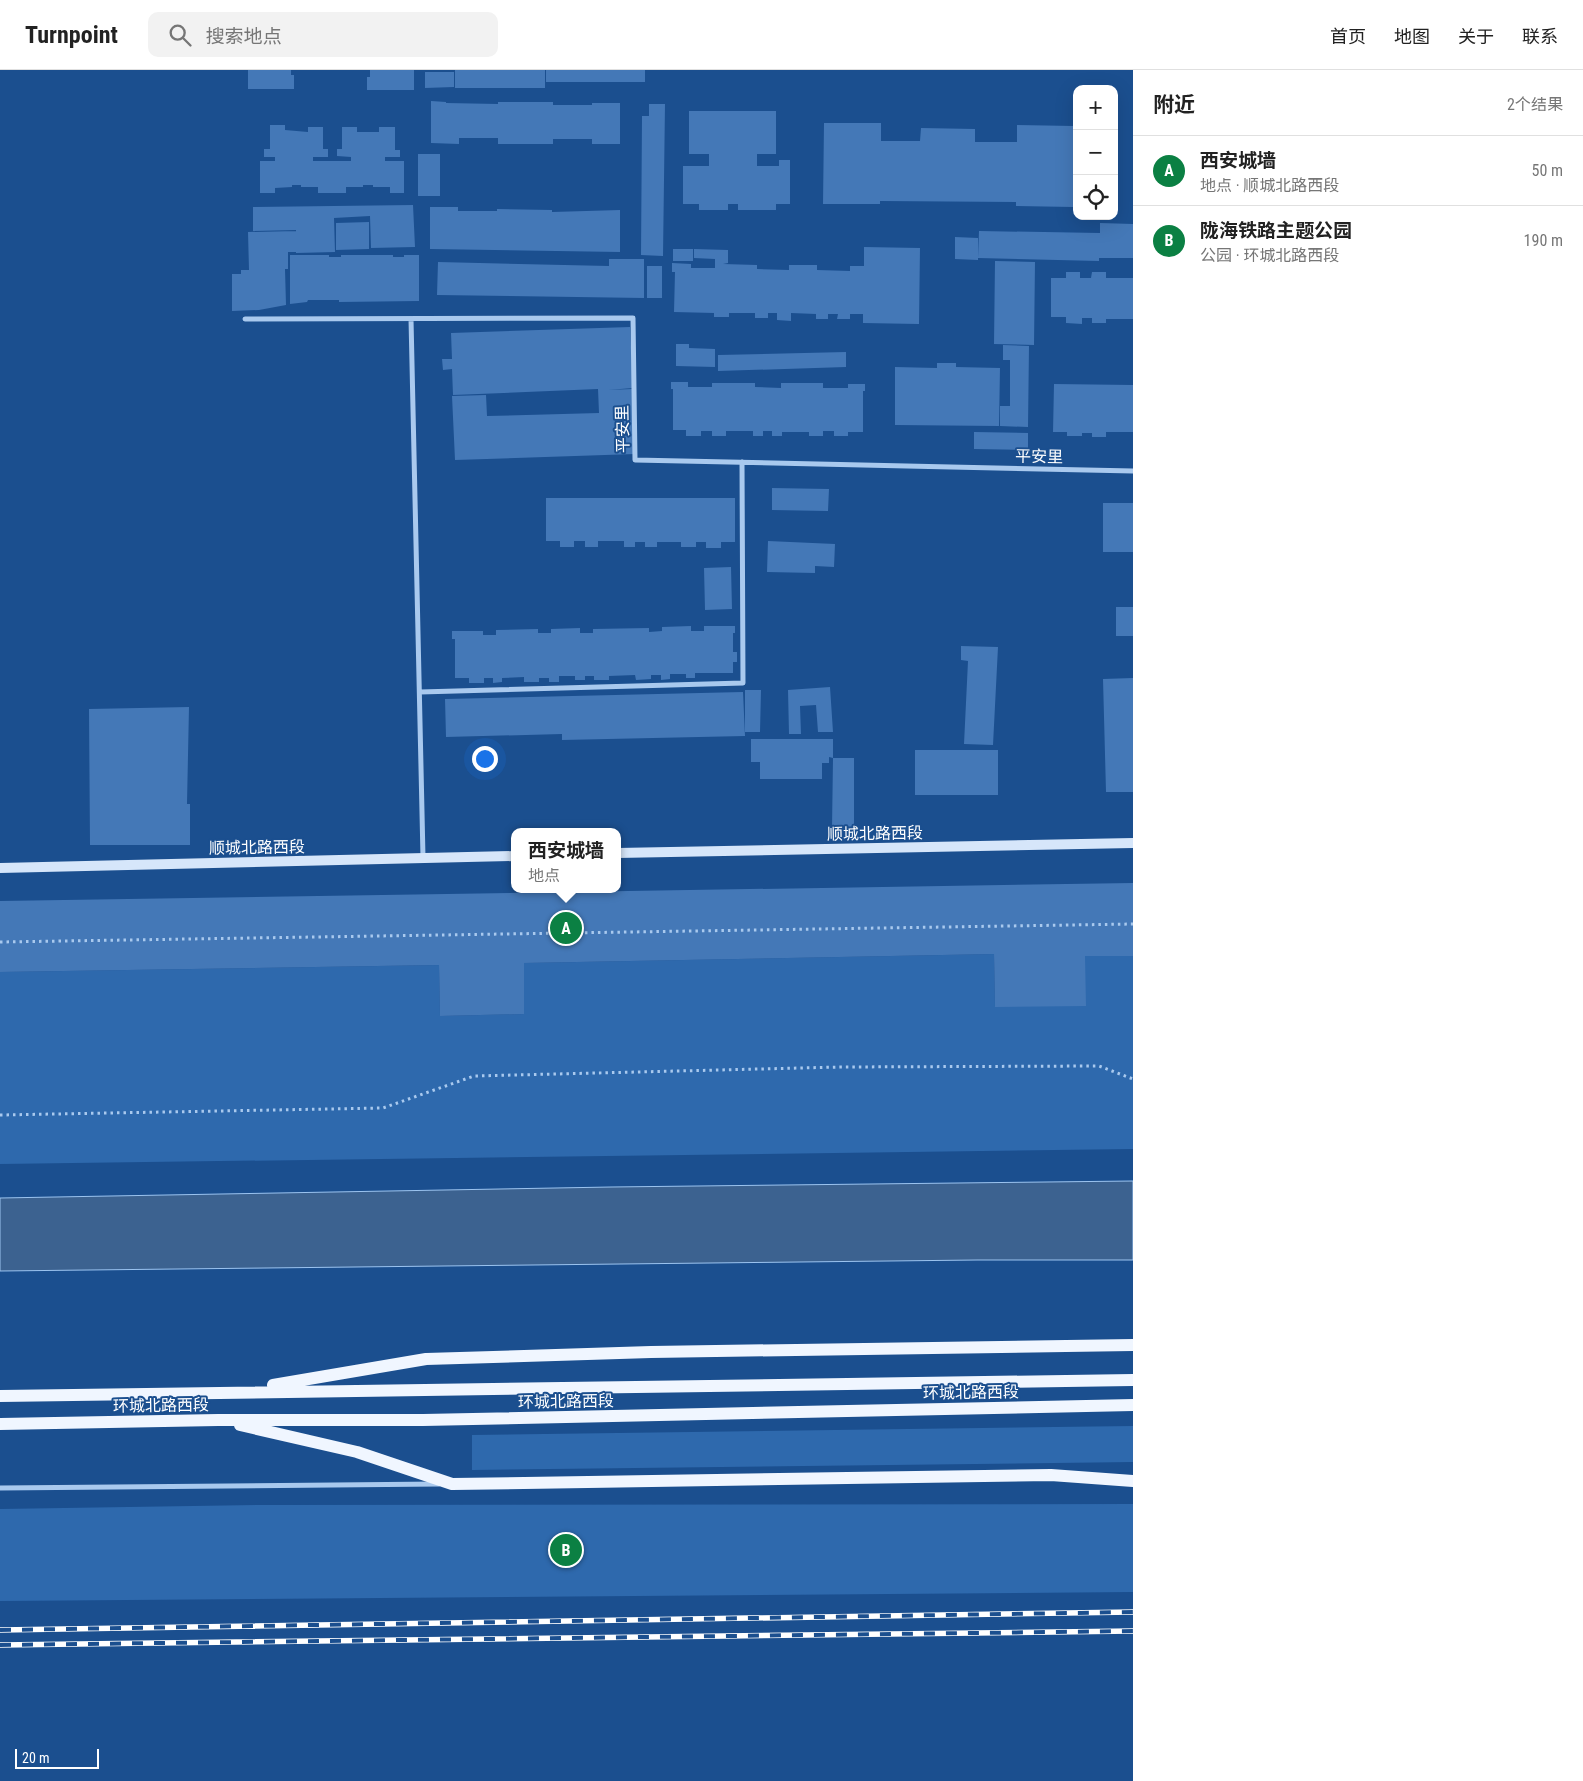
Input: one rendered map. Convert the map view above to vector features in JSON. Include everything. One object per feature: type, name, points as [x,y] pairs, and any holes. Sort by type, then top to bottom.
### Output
[{"type":"main road","points":[[234,1392],[426,1359],[651,1352],[1133,1345]]},
{"type":"main road","name":"环城北路西段","points":[[0,1396],[1133,1380]]},
{"type":"main road","name":"环城北路西段","points":[[0,1424],[218,1420],[432,1420],[1133,1405]]},
{"type":"main road","points":[[218,1420],[357,1452],[452,1484],[1051,1475],[1133,1481]]},
{"type":"street","name":"平安里","points":[[245,319],[633,318],[635,460],[1133,471]]},
{"type":"street","points":[[411,319],[423,857]]},
{"type":"street","points":[[420,692],[744,683],[742,462]]},
{"type":"street","name":"顺城北路西段","points":[[621,854],[1133,843]]},
{"type":"street","name":"顺城北路西段","points":[[0,868],[511,856]]},
{"type":"street","points":[[0,1488],[452,1484]]},
{"type":"path","points":[[0,942],[1133,924]]},
{"type":"path","points":[[0,1115],[383,1108],[474,1076],[841,1067],[1099,1066],[1133,1079]]},
{"type":"shaded area","points":[[994,954],[995,1007],[1085,956],[1133,956],[1133,1149],[0,1164],[0,972],[439,965],[440,1016],[524,1014],[524,963]]},
{"type":"shaded area","points":[[1133,1181],[1133,1260],[977,1260],[0,1271],[0,1198],[611,1187]]},
{"type":"shaded area","points":[[1133,1426],[1133,1462],[472,1470],[472,1435]]},
{"type":"shaded area","points":[[1133,1504],[1133,1592],[0,1601],[0,1509],[260,1505]]},
{"type":"building","points":[[248,70],[291,70],[291,75],[294,75],[294,89],[248,89]]},
{"type":"building","points":[[370,70],[414,70],[414,90],[367,90],[367,77],[370,77]]},
{"type":"building","points":[[455,70],[545,70],[545,88],[455,88]]},
{"type":"building","points":[[546,70],[645,70],[645,82],[546,82]]},
{"type":"building","points":[[425,72],[454,72],[454,87],[425,88]]},
{"type":"building","points":[[431,101],[498,104],[498,102],[553,102],[553,105],[620,103],[620,144],[592,144],[592,139],[553,139],[553,144],[498,144],[498,138],[459,138],[459,144],[431,143]]},
{"type":"building","points":[[649,104],[665,104],[663,256],[641,255],[642,116],[649,116]]},
{"type":"building","points":[[689,111],[776,111],[776,154],[757,154],[757,166],[779,166],[779,160],[790,160],[790,204],[776,204],[776,210],[738,210],[738,204],[728,204],[728,210],[699,210],[699,204],[683,204],[683,166],[709,166],[709,154],[689,154]]},
{"type":"building","points":[[824,123],[881,123],[881,141],[920,141],[921,128],[975,129],[975,142],[1017,142],[1017,125],[1073,126],[1073,207],[1016,206],[1016,202],[880,201],[880,204],[823,204]]},
{"type":"building","points":[[270,125],[285,125],[285,130],[308,132],[308,127],[323,127],[323,149],[328,149],[328,157],[313,157],[313,161],[351,161],[351,157],[337,156],[337,149],[342,149],[342,127],[357,127],[357,132],[379,132],[379,127],[395,127],[395,150],[400,150],[400,157],[385,157],[385,161],[404,161],[404,193],[390,193],[390,187],[363,185],[363,187],[346,187],[346,193],[318,193],[318,187],[292,185],[292,187],[275,188],[275,193],[260,193],[260,161],[275,161],[275,157],[264,157],[264,149],[270,149]]},
{"type":"building","points":[[418,154],[440,154],[440,196],[418,196]]},
{"type":"building","points":[[413,205],[415,247],[371,248],[370,216],[334,218],[335,252],[296,253],[296,230],[253,231],[253,207]]},
{"type":"building","points":[[430,207],[458,207],[458,211],[497,211],[497,209],[552,210],[552,212],[620,210],[620,252],[430,249]]},
{"type":"building","points":[[369,222],[369,249],[336,250],[336,223]]},
{"type":"building","points":[[1100,223],[1133,224],[1133,258],[1099,258],[1099,261],[978,258],[979,231],[1100,233]]},
{"type":"building","points":[[296,231],[296,252],[288,252],[288,269],[285,269],[286,305],[259,310],[232,311],[232,274],[241,274],[241,270],[249,270],[248,232]]},
{"type":"building","points":[[955,237],[978,238],[978,260],[955,259]]},
{"type":"building","points":[[864,247],[920,248],[919,324],[863,323],[863,314],[850,314],[850,319],[837,319],[838,314],[828,314],[828,319],[816,319],[816,314],[791,313],[791,321],[777,320],[777,313],[768,313],[768,318],[755,318],[755,313],[729,313],[729,317],[714,317],[714,313],[674,312],[675,272],[672,272],[672,263],[691,264],[691,268],[715,268],[715,259],[694,258],[694,249],[728,250],[728,263],[723,264],[757,265],[757,269],[789,270],[789,265],[817,265],[817,270],[850,271],[850,266],[864,266]]},
{"type":"building","points":[[673,249],[693,249],[693,261],[673,261]]},
{"type":"building","points":[[290,255],[329,255],[329,257],[341,257],[341,255],[393,255],[393,257],[404,257],[404,255],[419,255],[419,301],[339,302],[339,300],[308,300],[307,302],[290,304]]},
{"type":"building","points":[[609,259],[644,259],[644,298],[437,295],[438,262],[609,266]]},
{"type":"building","points":[[995,261],[1035,262],[1034,345],[994,344]]},
{"type":"building","points":[[647,266],[662,266],[662,298],[647,298]]},
{"type":"building","points":[[1066,272],[1080,272],[1080,278],[1091,278],[1092,272],[1106,272],[1106,278],[1133,278],[1133,319],[1106,319],[1106,323],[1092,323],[1092,318],[1082,318],[1082,324],[1066,323],[1066,317],[1051,317],[1051,278],[1066,278]]},
{"type":"building","points":[[630,327],[633,388],[608,390],[632,389],[635,454],[455,460],[452,396],[486,395],[487,416],[599,413],[598,389],[453,395],[452,369],[443,370],[442,359],[452,359],[451,333]]},
{"type":"building","points":[[676,344],[689,344],[689,348],[715,349],[715,367],[676,366]]},
{"type":"building","points":[[1003,345],[1029,346],[1028,427],[1000,426],[1000,406],[1010,406],[1010,360],[1003,360]]},
{"type":"building","points":[[846,352],[846,367],[718,371],[718,355]]},
{"type":"building","points":[[937,363],[956,363],[956,367],[1000,368],[999,426],[895,425],[895,367],[937,368]]},
{"type":"building","points":[[671,382],[688,382],[688,387],[712,387],[712,383],[755,383],[755,387],[781,388],[781,383],[823,383],[823,388],[848,388],[848,384],[865,384],[865,391],[863,391],[863,432],[848,432],[848,436],[834,436],[834,431],[823,431],[823,436],[809,436],[809,432],[782,432],[782,436],[772,436],[772,431],[763,431],[763,436],[753,436],[753,431],[726,431],[726,436],[712,436],[712,431],[701,431],[701,436],[686,436],[686,430],[673,430],[673,389],[671,389]]},
{"type":"building","points":[[1054,384],[1133,385],[1133,432],[1106,432],[1106,437],[1092,437],[1092,433],[1082,433],[1082,436],[1067,436],[1067,432],[1053,432]]},
{"type":"building","points":[[974,432],[1028,433],[1028,450],[974,449]]},
{"type":"building","points":[[772,488],[829,489],[828,511],[772,510]]},
{"type":"building","points":[[546,498],[735,498],[735,542],[721,542],[721,548],[706,548],[706,542],[696,542],[696,547],[681,547],[681,542],[657,542],[657,547],[645,547],[645,542],[635,542],[635,547],[624,547],[624,541],[598,541],[598,547],[585,547],[585,541],[574,541],[574,547],[560,547],[560,541],[546,541]]},
{"type":"building","points":[[1103,503],[1133,503],[1133,552],[1103,552]]},
{"type":"building","points":[[768,541],[835,544],[834,567],[815,566],[815,573],[767,572]]},
{"type":"building","points":[[731,567],[732,609],[705,610],[704,568]]},
{"type":"building","points":[[1116,607],[1133,607],[1133,636],[1116,636]]},
{"type":"building","points":[[691,626],[691,631],[704,631],[704,626],[735,626],[733,652],[737,652],[737,662],[733,662],[733,673],[695,673],[695,678],[686,678],[686,674],[670,674],[670,679],[661,680],[661,675],[651,675],[651,679],[636,680],[635,675],[609,676],[609,680],[594,680],[594,676],[585,676],[585,680],[575,680],[575,676],[559,676],[559,682],[549,682],[549,678],[539,678],[539,682],[524,682],[524,677],[502,678],[502,682],[493,683],[493,678],[484,678],[484,683],[469,683],[469,678],[455,678],[455,639],[452,639],[452,631],[483,631],[483,635],[496,635],[496,630],[538,629],[538,633],[551,633],[551,629],[580,628],[580,633],[593,633],[593,629],[649,628],[649,632],[662,631],[662,627]]},
{"type":"building","points":[[961,646],[998,647],[993,745],[964,744],[968,661],[961,660]]},
{"type":"building","points":[[1133,678],[1133,792],[1106,792],[1103,679]]},
{"type":"building","points":[[830,687],[833,732],[818,732],[816,705],[800,706],[801,734],[789,734],[788,690]]},
{"type":"building","points":[[745,690],[761,690],[760,732],[745,732]]},
{"type":"building","points":[[743,692],[745,736],[562,740],[562,734],[446,737],[445,699]]},
{"type":"building","points":[[189,707],[187,804],[190,804],[190,845],[90,845],[89,709]]},
{"type":"building","points":[[751,739],[833,739],[833,758],[829,757],[829,763],[822,763],[822,779],[760,779],[760,762],[751,762]]},
{"type":"building","points":[[915,750],[998,750],[998,795],[915,795]]},
{"type":"building","points":[[833,758],[854,758],[854,829],[832,829]]},
{"type":"building","points":[[1133,883],[1133,956],[1085,956],[1086,1006],[995,1007],[994,954],[524,963],[524,1014],[440,1016],[439,965],[0,972],[0,901],[511,893],[621,893],[621,891]]},
{"type":"railway","points":[[0,1630],[1133,1612]]},
{"type":"railway","points":[[0,1645],[1133,1631]]},
{"type":"place","name":"西安城墙","points":[[566,928]]},
{"type":"place","name":"陇海铁路主题公园","points":[[566,1550]]}]
